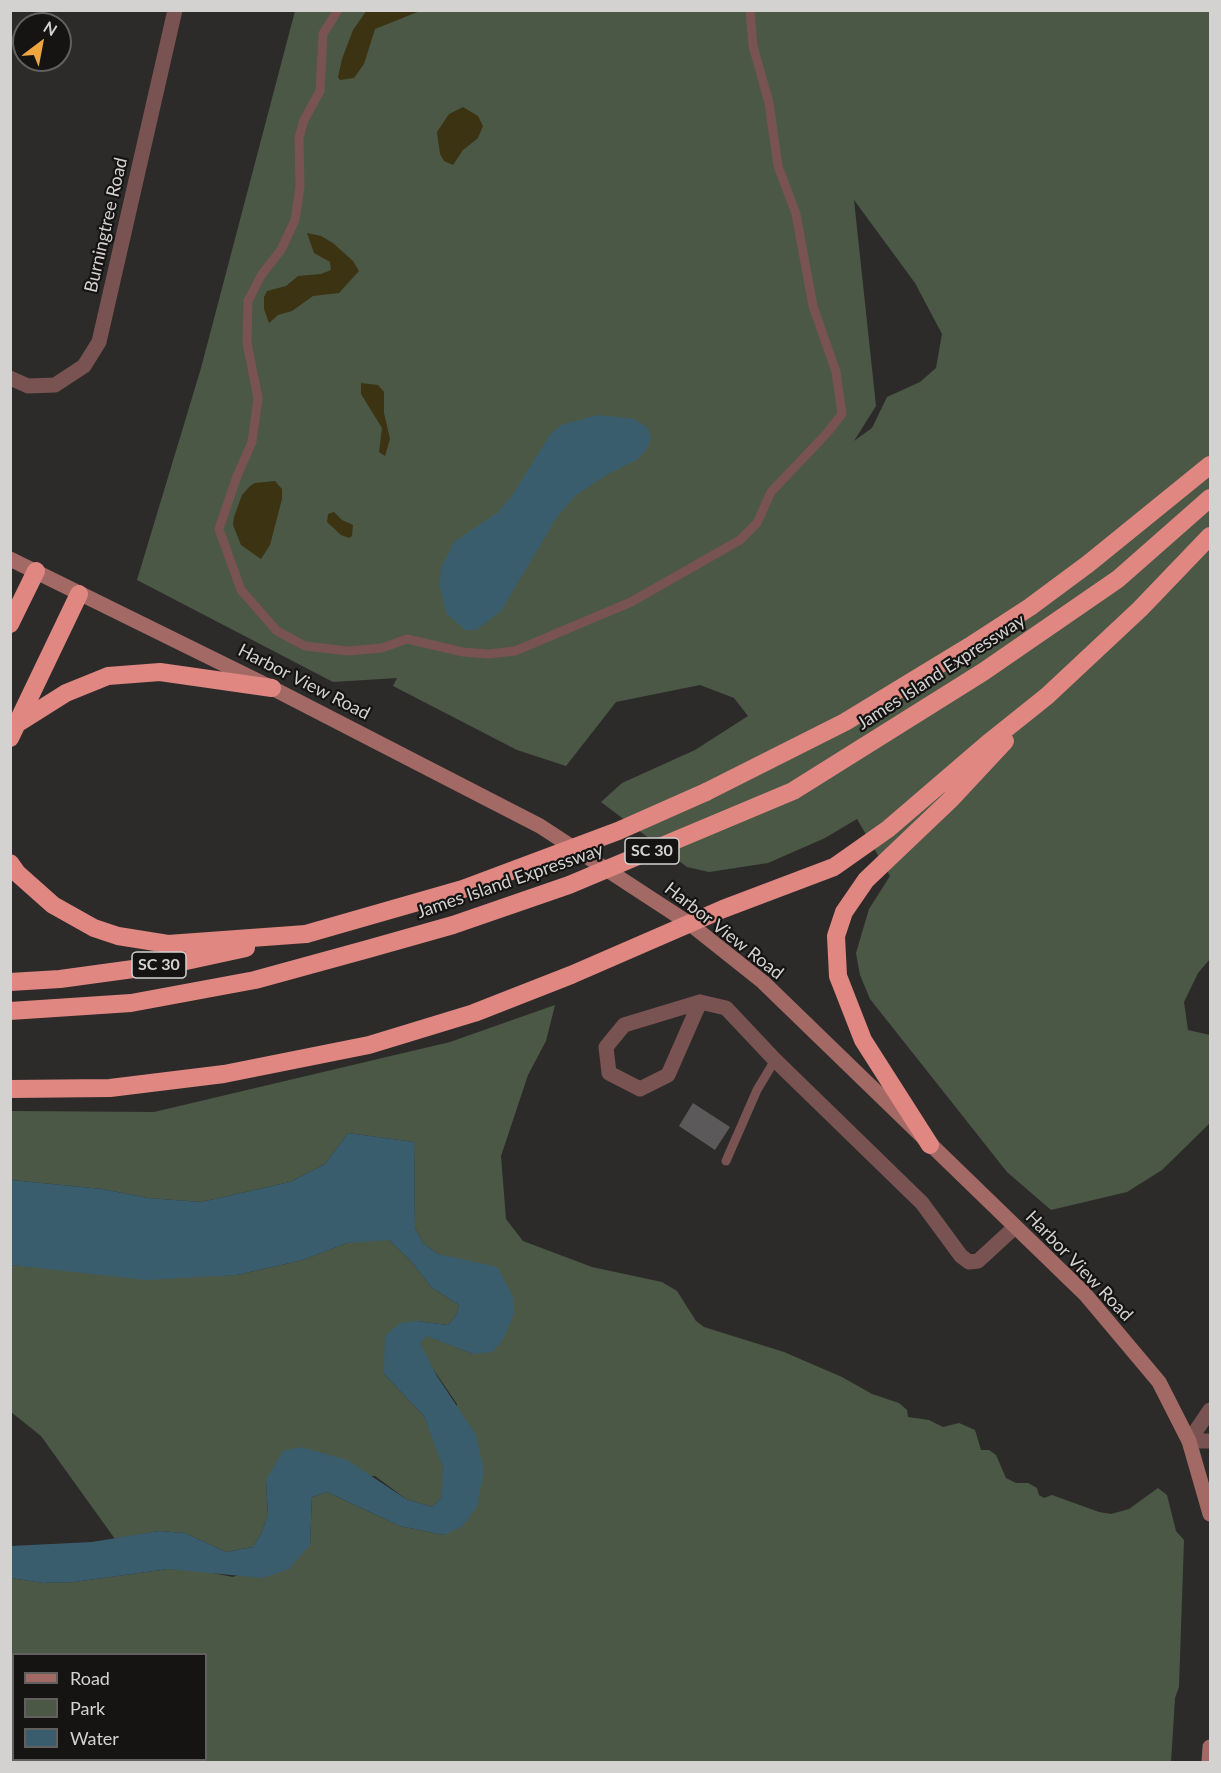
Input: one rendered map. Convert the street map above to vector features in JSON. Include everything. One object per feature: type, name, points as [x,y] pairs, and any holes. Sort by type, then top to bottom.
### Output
[{"type":"highway","name":"James Island Expressway","points":[[10,982],[60,979],[177,963],[306,934],[463,889],[618,831],[766,763],[844,722],[1030,607],[1143,521],[1210,465]]},
{"type":"highway","name":"James Island Expressway","points":[[10,1011],[131,1003],[255,980],[368,950],[453,925],[569,885],[793,791],[983,672],[1118,579],[1210,498]]},
{"type":"highway","points":[[10,1089],[122,1087],[224,1074],[369,1045],[485,1009],[723,909],[794,884],[856,854],[1047,696],[1140,609],[1210,536]]},
{"type":"highway","points":[[10,624],[36,572]]},
{"type":"highway","points":[[10,738],[20,722],[79,594]]},
{"type":"highway","points":[[20,722],[66,693],[108,676],[160,672],[272,688]]},
{"type":"highway","points":[[930,1145],[863,1040],[838,976],[836,936],[844,912],[866,880],[950,800],[1047,696]]},
{"type":"highway","points":[[10,863],[17,873],[53,905],[79,921],[118,936],[168,944],[306,934]]},
{"type":"main road","name":"Harbor View Road","points":[[10,559],[272,688],[540,826],[690,924],[763,982],[1085,1294],[1159,1382],[1189,1441],[1210,1514]]},
{"type":"main road","points":[[1209,1762],[1210,1748]]},
{"type":"street","name":"Burningtree Road","points":[[10,378],[28,386],[55,385],[84,366],[99,342],[175,10]]},
{"type":"street","points":[[700,1002],[668,1075],[640,1089],[609,1073],[606,1047],[624,1025],[700,1002],[726,1008],[775,1060],[922,1203],[961,1256],[969,1262],[978,1261],[1015,1227]]},
{"type":"street","points":[[1189,1441],[1210,1410]]},
{"type":"street","points":[[1189,1441],[1210,1442]]},
{"type":"lane","points":[[338,10],[323,34],[320,91],[304,120],[299,138],[300,187],[295,220],[281,250],[262,274],[248,301],[247,343],[258,398],[252,442],[237,476],[219,530],[241,590],[277,632],[305,646],[348,651],[382,648],[407,639],[463,652],[488,654],[515,651],[611,611],[740,540],[756,523],[771,492],[842,414],[836,372],[813,306],[796,214],[778,166],[770,103],[753,46],[750,10]]},
{"type":"lane","points":[[726,1161],[758,1090],[775,1060]]},
{"type":"green space","points":[[295,11],[1210,11],[1210,959],[1198,973],[1184,1002],[1188,1030],[1210,1035],[1210,1123],[1162,1170],[1127,1192],[1051,1210],[1007,1172],[870,999],[860,975],[856,953],[869,909],[890,876],[857,819],[825,838],[768,863],[709,872],[687,867],[601,802],[622,783],[695,750],[748,716],[734,698],[700,685],[616,702],[566,766],[517,750],[393,686],[397,678],[333,682],[137,580],[201,368]],"holes":[[[854,200],[915,283],[942,334],[936,368],[920,382],[887,397],[872,428],[854,441],[876,406]]]},
{"type":"green space","points":[[555,1005],[546,1041],[528,1075],[501,1156],[506,1219],[523,1241],[592,1267],[662,1282],[677,1291],[696,1321],[704,1327],[784,1352],[842,1377],[872,1394],[899,1403],[907,1410],[908,1417],[929,1420],[943,1427],[959,1423],[975,1430],[981,1450],[989,1450],[996,1455],[1006,1478],[1016,1483],[1028,1483],[1037,1488],[1039,1495],[1044,1498],[1052,1495],[1111,1514],[1129,1509],[1158,1488],[1167,1495],[1176,1531],[1184,1540],[1179,1687],[1175,1698],[1171,1762],[23,1762],[207,1761],[207,1653],[12,1653],[12,1726],[10,1722],[11,1578],[43,1583],[74,1582],[168,1569],[198,1570],[233,1577],[310,1545],[312,1497],[327,1492],[400,1526],[444,1535],[457,1404],[427,1360],[420,1343],[426,1335],[473,1354],[458,1260],[438,1254],[423,1243],[415,1228],[414,1142],[348,1133],[325,1164],[290,1182],[201,1202],[148,1198],[102,1189],[11,1180],[11,1111],[154,1112],[450,1042]]},
{"type":"green space","points":[[389,1240],[411,1261],[431,1287],[459,1305],[457,1314],[448,1325],[417,1321],[384,1374],[424,1416],[437,1447],[443,1467],[443,1481],[441,1498],[432,1507],[406,1499],[375,1476],[266,1480],[268,1515],[253,1547],[226,1552],[185,1533],[159,1531],[115,1539],[41,1436],[11,1412],[10,1265],[192,1276],[237,1275],[303,1260],[347,1243]]},
{"type":"sand","points":[[367,10],[420,11],[375,29],[364,64],[354,78],[340,80],[338,77],[342,59],[353,30]]},
{"type":"sand","points":[[463,107],[478,116],[483,126],[478,138],[463,150],[453,165],[444,161],[440,154],[437,132],[449,114]]},
{"type":"sand","points":[[307,233],[321,236],[333,243],[353,261],[359,271],[339,293],[313,296],[292,311],[278,315],[269,323],[264,309],[264,297],[267,291],[286,286],[298,276],[321,274],[331,270],[330,262],[314,253]]},
{"type":"sand","points":[[361,383],[378,385],[384,392],[384,413],[390,439],[385,456],[379,452],[382,428],[361,394]]},
{"type":"sand","points":[[275,481],[282,489],[282,499],[270,545],[261,559],[241,545],[233,525],[234,517],[242,495],[250,486],[255,483]]},
{"type":"sand","points":[[334,512],[342,520],[353,525],[352,536],[349,538],[341,535],[327,522],[328,514]]},
{"type":"water","points":[[598,415],[634,419],[648,428],[651,438],[648,447],[638,459],[608,474],[575,496],[557,517],[501,611],[476,630],[465,630],[446,613],[440,587],[441,568],[454,542],[497,513],[512,496],[550,435],[561,425]]},
{"type":"water","points":[[348,1133],[414,1142],[415,1228],[423,1243],[438,1254],[497,1267],[513,1296],[514,1313],[504,1338],[493,1352],[473,1354],[427,1336],[420,1343],[437,1376],[476,1435],[484,1471],[477,1506],[463,1526],[444,1535],[400,1526],[327,1492],[312,1497],[310,1545],[289,1569],[263,1578],[168,1569],[74,1582],[43,1583],[11,1578],[11,1546],[92,1542],[159,1531],[185,1533],[226,1552],[253,1547],[268,1515],[266,1480],[283,1451],[301,1447],[347,1460],[406,1499],[432,1507],[441,1498],[443,1467],[424,1416],[384,1374],[385,1336],[400,1323],[417,1321],[448,1325],[457,1314],[459,1305],[431,1287],[411,1261],[389,1240],[347,1243],[303,1260],[237,1275],[146,1280],[11,1265],[11,1180],[102,1189],[148,1198],[201,1202],[290,1182],[325,1164]]},
{"type":"building","points":[[693,1103],[730,1127],[715,1150],[679,1126]]}]
